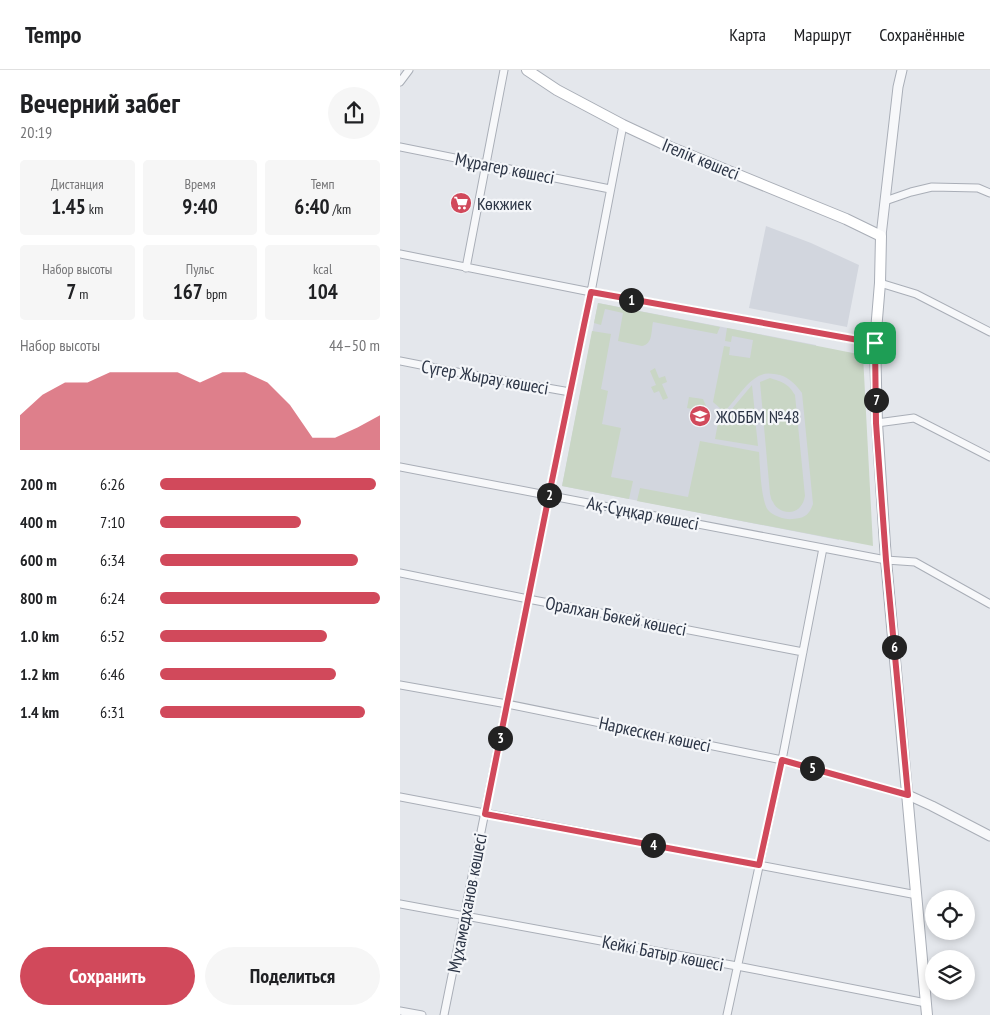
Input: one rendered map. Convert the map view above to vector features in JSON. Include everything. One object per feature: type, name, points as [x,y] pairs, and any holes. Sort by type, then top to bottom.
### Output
[{"type":"main road","name":"Ігелік көшесі","points":[[527,70],[557,90],[623,125],[670,147],[846,219],[881,236]]},
{"type":"main road","points":[[881,236],[880,283],[875,343],[876,423],[886,560],[927,1015]]},
{"type":"street","points":[[400,82],[409,70]]},
{"type":"street","points":[[466,268],[504,70]]},
{"type":"street","points":[[881,236],[898,88],[902,70]]},
{"type":"street","name":"Мұхамедханов көшесі","points":[[444,1015],[591,292],[623,125]]},
{"type":"street","name":"Мұрагер көшесі","points":[[400,147],[610,189]]},
{"type":"street","points":[[886,201],[932,187],[978,188],[990,193]]},
{"type":"street","points":[[400,254],[591,292],[875,343]]},
{"type":"street","points":[[880,283],[916,294],[990,332]]},
{"type":"street","name":"Сүгер Жырау көшесі","points":[[400,361],[570,392]]},
{"type":"street","points":[[876,423],[914,418],[990,457]]},
{"type":"street","name":"Ақ-Сұңқар көшесі","points":[[400,467],[886,560],[915,562],[990,604]]},
{"type":"street","points":[[727,1015],[782,760],[823,548]]},
{"type":"street","name":"Оралхан Бөкей көшесі","points":[[400,573],[803,652]]},
{"type":"street","name":"Наркескен көшесі","points":[[400,685],[507,704],[782,760],[908,795]]},
{"type":"street","points":[[908,795],[990,836]]},
{"type":"street","points":[[400,797],[917,895]]},
{"type":"street","name":"Кейкі Батыр көшесі","points":[[400,904],[926,1002]]},
{"type":"street","points":[[400,1011],[422,1015]]},
{"type":"shaded area","points":[[766,226],[811,243],[859,265],[847,327],[749,308]]},
{"type":"shaded area","name":"ЖОББМ №48","points":[[598,303],[816,345],[839,540],[562,486]]},
{"type":"green space","points":[[598,303],[720,327],[717,334],[653,322],[650,340],[646,345],[642,346],[618,341],[623,313],[605,309],[601,325],[594,323]]},
{"type":"green space","points":[[727,328],[863,355],[873,546],[637,501],[640,488],[688,497],[700,441],[759,452],[764,499],[768,510],[773,514],[786,519],[797,519],[804,517],[811,508],[813,504],[802,393],[795,385],[784,376],[773,374],[761,375],[756,377],[742,390],[727,409],[721,409],[713,402],[724,346],[730,347],[729,355],[750,358],[753,340],[732,336],[731,342],[725,341]]},
{"type":"green space","points":[[592,331],[611,334],[601,389],[608,391],[602,424],[621,428],[611,477],[633,481],[629,499],[562,486]]},
{"type":"green space","points":[[655,368],[659,378],[665,376],[667,382],[662,384],[668,398],[663,400],[659,391],[654,393],[651,387],[656,385],[650,371]]},
{"type":"green space","points":[[770,378],[787,385],[795,395],[805,496],[797,510],[789,512],[778,508],[770,494],[760,382]]},
{"type":"green space","points":[[752,385],[755,414],[731,410]]},
{"type":"green space","points":[[689,397],[703,399],[709,413],[687,408]]},
{"type":"green space","points":[[720,412],[755,418],[758,446],[715,439]]},
{"type":"place","name":"Көкжиек","points":[[461,203]]},
{"type":"place","name":"ЖОББМ №48","points":[[700,416]]},
{"type":"route","points":[[591,292],[875,343],[876,423],[886,560],[908,795],[782,760],[759,865],[485,814],[591,292]]}]
